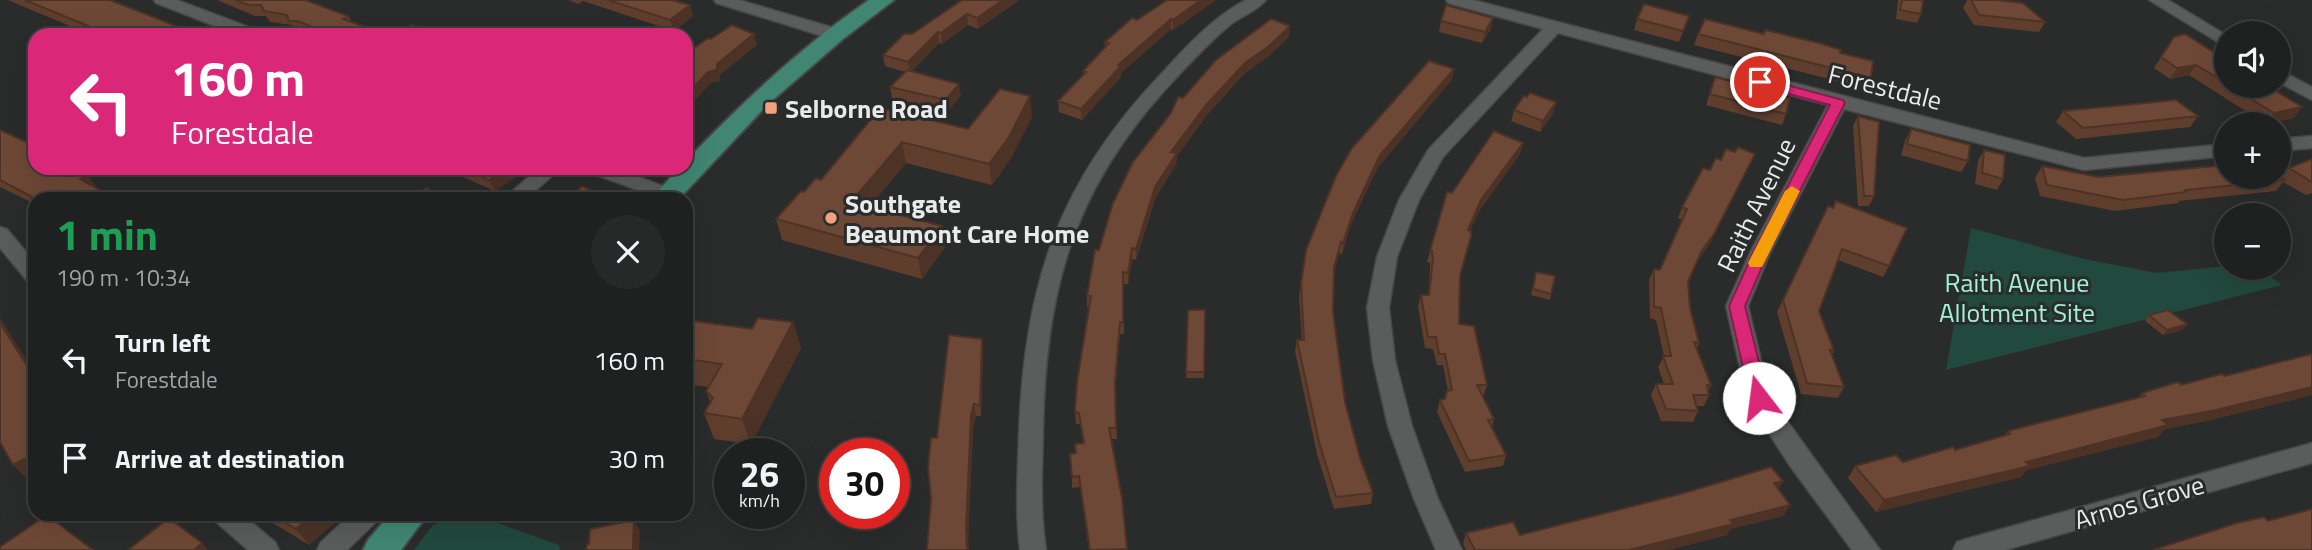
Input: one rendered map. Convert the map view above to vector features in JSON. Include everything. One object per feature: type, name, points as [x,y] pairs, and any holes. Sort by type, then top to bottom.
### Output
[{"type":"main road","points":[[693,168],[759,100],[835,34],[883,0]]},
{"type":"main road","points":[[670,192],[686,175]]},
{"type":"main road","points":[[380,550],[405,521]]},
{"type":"main road","points":[[401,550],[422,521]]},
{"type":"street","points":[[162,0],[235,28]]},
{"type":"street","points":[[722,0],[835,34]]},
{"type":"street","points":[[1033,550],[1030,453],[1032,379],[1041,318],[1056,254],[1097,167],[1138,111],[1201,43],[1220,26],[1258,0]]},
{"type":"street","name":"Forestdale","points":[[1454,0],[1838,103],[2084,164],[2214,151]]},
{"type":"street","points":[[2157,0],[2214,35]]},
{"type":"street","points":[[1448,550],[1426,499],[1400,426],[1384,360],[1378,308],[1387,257],[1409,200],[1435,154],[1554,27]]},
{"type":"street","points":[[2291,82],[2312,95]]},
{"type":"street","name":"Raith Avenue","points":[[1838,103],[1760,253],[1737,306],[1759,398],[1799,460],[1867,550]]},
{"type":"street","points":[[2291,144],[2312,142]]},
{"type":"street","points":[[522,192],[543,175]]},
{"type":"street","points":[[612,175],[653,192]]},
{"type":"street","points":[[0,234],[28,268]]},
{"type":"street","name":"Arnos Grove","points":[[1966,550],[2312,453]]},
{"type":"street","points":[[232,521],[266,550]]},
{"type":"street","points":[[330,550],[361,521]]},
{"type":"green space","name":"Raith Avenue Allotment Site","points":[[1971,228],[2084,259],[2157,273],[2214,267],[2214,280],[2275,280],[2282,285],[1946,370]]},
{"type":"green space","points":[[440,521],[492,521],[559,545],[560,550],[414,550],[431,527]]},
{"type":"building","points":[[25,0],[110,0],[181,28],[93,28]]},
{"type":"building","points":[[236,0],[305,0],[348,16],[343,19],[368,28],[315,28],[289,21],[287,15],[264,11],[261,5],[249,5]]},
{"type":"building","points":[[608,0],[672,0],[690,5],[670,20]]},
{"type":"building","points":[[962,0],[1003,0],[977,18],[967,14],[941,33],[938,32],[908,62],[883,55],[904,34],[912,34]]},
{"type":"building","points":[[1167,0],[1201,0],[1171,19],[1118,65],[1121,66],[1081,109],[1058,101],[1109,43],[1105,42],[1132,18],[1137,20]]},
{"type":"building","points":[[1902,0],[1923,0],[1921,14],[1900,10]]},
{"type":"building","points":[[1971,0],[2023,3],[2045,22],[1979,15]]},
{"type":"building","points":[[1644,4],[1689,16],[1683,31],[1637,19]]},
{"type":"building","points":[[1446,5],[1493,18],[1485,32],[1441,21]]},
{"type":"building","points":[[1271,19],[1290,26],[1269,46],[1245,63],[1206,105],[1171,152],[1177,153],[1155,187],[1136,249],[1132,248],[1128,273],[1123,272],[1123,322],[1120,322],[1115,382],[1116,428],[1109,428],[1122,498],[1127,549],[1090,550],[1079,476],[1072,477],[1070,454],[1076,453],[1075,444],[1084,443],[1079,413],[1075,412],[1077,382],[1091,296],[1087,296],[1095,250],[1099,250],[1113,203],[1133,162],[1171,113],[1178,97],[1183,98],[1216,60]]},
{"type":"building","points":[[1705,19],[1764,34],[1765,30],[1819,43],[1841,50],[1840,53],[1873,61],[1871,78],[1698,34]]},
{"type":"building","points":[[732,25],[754,34],[717,64],[717,70],[708,72],[693,88],[693,49],[708,38],[711,39]]},
{"type":"building","points":[[2185,34],[2214,52],[2214,76],[2196,65],[2177,68],[2161,57],[2174,37]]},
{"type":"building","points":[[1429,61],[1454,69],[1380,155],[1353,213],[1343,243],[1341,242],[1334,268],[1333,312],[1345,402],[1360,458],[1373,493],[1336,497],[1319,442],[1297,340],[1304,340],[1301,284],[1306,250],[1336,176],[1352,148]]},
{"type":"building","points":[[907,70],[959,84],[946,100],[890,87]]},
{"type":"building","points":[[1715,77],[1790,98],[1786,114],[1710,94]]},
{"type":"building","points":[[1000,89],[1030,96],[1009,137],[989,164],[902,142],[851,202],[942,226],[918,258],[776,219],[816,178],[821,180],[880,108],[968,129]]},
{"type":"building","points":[[1530,93],[1556,102],[1543,121],[1514,110],[1524,96],[1527,97]]},
{"type":"building","points":[[2250,98],[2287,98],[2302,107],[2279,112],[2272,112]]},
{"type":"building","points":[[2176,100],[2198,116],[2083,128],[2063,111]]},
{"type":"building","points":[[1858,116],[1879,122],[1874,196],[1864,196]]},
{"type":"building","points":[[1911,129],[1970,145],[1968,161],[1907,144]]},
{"type":"building","points":[[0,130],[28,143],[28,175],[87,175],[80,179],[104,192],[28,192],[28,195],[0,180]]},
{"type":"building","points":[[1494,131],[1523,143],[1481,200],[1468,230],[1471,231],[1471,236],[1460,276],[1459,324],[1474,326],[1487,385],[1477,385],[1494,419],[1488,420],[1506,455],[1469,461],[1440,400],[1445,399],[1447,391],[1452,390],[1445,354],[1439,354],[1436,337],[1428,337],[1421,295],[1429,295],[1433,258],[1430,251],[1447,192],[1452,193]]},
{"type":"building","points":[[1738,147],[1755,154],[1714,234],[1701,252],[1688,282],[1690,308],[1699,343],[1694,342],[1711,385],[1707,385],[1709,395],[1693,395],[1698,411],[1666,409],[1656,384],[1673,384],[1663,356],[1671,356],[1661,308],[1654,307],[1654,269],[1660,270],[1687,209],[1682,207],[1703,168],[1710,170],[1716,158],[1721,160],[1726,149],[1735,152]]},
{"type":"building","points":[[1984,150],[2005,155],[2003,179],[1982,173]]},
{"type":"building","points":[[2312,159],[2312,182],[2291,169]]},
{"type":"building","points":[[2042,166],[2099,177],[2214,166],[2214,187],[2123,200],[2047,185]]},
{"type":"building","points":[[478,175],[496,175],[489,180]]},
{"type":"building","points":[[582,186],[594,192],[576,192]]},
{"type":"building","points":[[1836,201],[1907,228],[1889,266],[1842,249],[1819,311],[1844,387],[1807,383],[1783,300],[1828,206],[1833,208]]},
{"type":"building","points":[[1536,272],[1555,276],[1551,294],[1533,289]]},
{"type":"building","points":[[1188,310],[1205,310],[1204,372],[1186,372]]},
{"type":"building","points":[[2168,310],[2187,324],[2167,330],[2149,315]]},
{"type":"building","points":[[758,318],[793,322],[742,419],[704,413],[713,398],[706,391],[722,364],[693,360],[693,321],[752,329]]},
{"type":"building","points":[[0,323],[28,367],[28,458],[13,465],[0,442]]},
{"type":"building","points":[[949,335],[982,339],[980,405],[974,404],[971,416],[967,550],[927,550],[931,499],[928,467],[931,438],[937,438]]},
{"type":"building","points":[[2312,354],[2312,387],[2162,420],[2168,425],[2026,462],[2030,466],[1884,500],[1855,466],[1896,455],[1903,462],[1953,447],[1955,450],[2010,434],[2008,431],[2145,396],[2142,393],[2178,382],[2181,385],[2222,374],[2225,376]]},
{"type":"building","points":[[1771,467],[1783,481],[1774,483],[1790,505],[1730,520],[1733,524],[1629,550],[1475,550],[1466,533],[1513,522],[1520,535],[1684,493]]},
{"type":"building","points":[[2312,509],[2312,550],[2153,550],[2237,523],[2264,517],[2268,521]]},
{"type":"building","points":[[38,521],[55,521],[93,550],[0,550],[0,547]]},
{"type":"building","points":[[165,521],[173,521],[202,543],[194,550],[128,550]]},
{"type":"building","points":[[283,521],[306,521],[296,529]]},
{"type":"building","points":[[634,521],[633,550],[586,550],[590,529]]},
{"type":"slow traffic","points":[[1756,263],[1792,191]]},
{"type":"place","name":"Selborne Road","points":[[771,108]]},
{"type":"place","name":"Southgate Beaumont Care Home","points":[[831,218]]},
{"type":"route","points":[[1759,398],[1737,306],[1760,253],[1838,103],[1760,82]]}]
